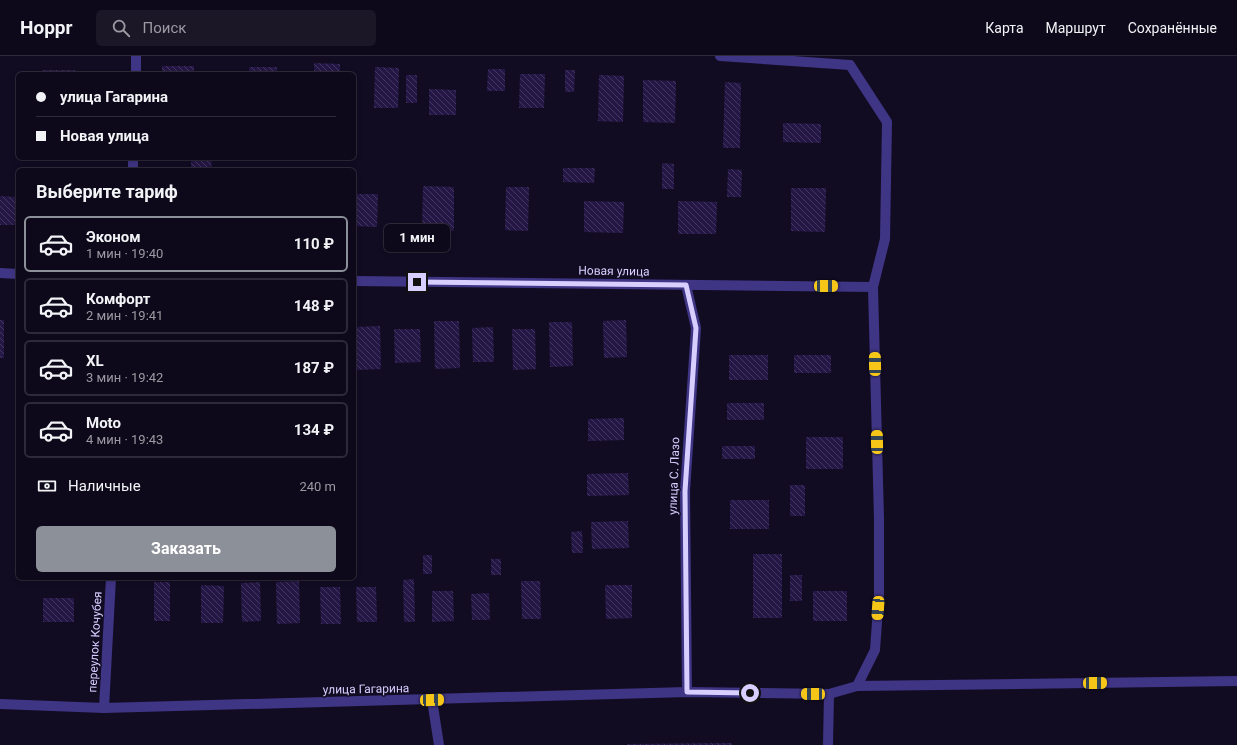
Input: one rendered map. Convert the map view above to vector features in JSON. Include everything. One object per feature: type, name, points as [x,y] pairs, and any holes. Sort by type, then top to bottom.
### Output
[{"type":"street","points":[[136,56],[136,72]]},
{"type":"street","points":[[720,56],[850,64],[887,122],[885,239],[873,287],[879,519],[879,594],[875,650],[857,686]]},
{"type":"street","points":[[0,273],[16,274]]},
{"type":"street","name":"Новая улица","points":[[356,281],[873,287]]},
{"type":"street","name":"улица С. Лазо","points":[[686,285],[696,328],[685,491],[687,692]]},
{"type":"street","name":"переулок Кочубея","points":[[104,708],[112,580]]},
{"type":"street","name":"улица Гагарина","points":[[0,704],[104,708],[687,692],[829,694],[857,686],[1237,681]]},
{"type":"street","points":[[828,745],[829,694]]},
{"type":"street","points":[[432,700],[439,745]]},
{"type":"building","points":[[314,63],[340,64],[340,72],[314,72]]},
{"type":"building","points":[[162,66],[194,66],[194,72],[162,72]]},
{"type":"building","points":[[249,67],[277,67],[277,72],[249,72]]},
{"type":"building","points":[[375,67],[399,68],[398,108],[374,108]]},
{"type":"building","points":[[488,69],[505,69],[505,91],[487,91]]},
{"type":"building","points":[[42,70],[75,70],[75,72],[42,72]]},
{"type":"building","points":[[565,70],[575,70],[574,92],[565,92]]},
{"type":"building","points":[[520,74],[545,74],[544,108],[519,108]]},
{"type":"building","points":[[406,75],[417,75],[417,103],[406,103]]},
{"type":"building","points":[[599,75],[624,76],[623,122],[598,121]]},
{"type":"building","points":[[643,80],[676,81],[675,123],[643,122]]},
{"type":"building","points":[[725,82],[741,83],[740,148],[723,148]]},
{"type":"building","points":[[429,89],[456,90],[456,115],[429,115]]},
{"type":"building","points":[[783,123],[821,124],[821,143],[783,142]]},
{"type":"building","points":[[191,160],[212,160],[211,168],[191,168]]},
{"type":"building","points":[[662,163],[674,164],[674,189],[662,189]]},
{"type":"building","points":[[25,167],[37,167],[37,168]]},
{"type":"building","points":[[563,168],[595,168],[594,183],[563,182]]},
{"type":"building","points":[[728,169],[742,170],[741,197],[727,197]]},
{"type":"building","points":[[423,186],[454,187],[454,231],[422,231]]},
{"type":"building","points":[[506,187],[529,187],[528,231],[505,230]]},
{"type":"building","points":[[791,188],[826,188],[825,232],[791,231]]},
{"type":"building","points":[[356,194],[378,194],[377,227],[356,226]]},
{"type":"building","points":[[0,196],[16,197],[15,225],[0,225]]},
{"type":"building","points":[[584,201],[624,202],[623,233],[584,232]]},
{"type":"building","points":[[678,201],[717,202],[716,234],[678,234]]},
{"type":"building","points":[[0,320],[4,320],[4,358],[0,358]]},
{"type":"building","points":[[626,320],[627,357],[604,358],[603,321]]},
{"type":"building","points":[[434,321],[459,321],[460,368],[435,369]]},
{"type":"building","points":[[549,322],[572,322],[573,366],[550,367]]},
{"type":"building","points":[[380,326],[381,369],[356,370],[356,327]]},
{"type":"building","points":[[493,327],[494,362],[473,362],[472,328]]},
{"type":"building","points":[[394,329],[420,329],[421,362],[395,363]]},
{"type":"building","points":[[512,329],[535,329],[536,369],[513,370]]},
{"type":"building","points":[[729,355],[768,355],[768,380],[729,380]]},
{"type":"building","points":[[794,355],[831,355],[831,373],[794,373]]},
{"type":"building","points":[[727,403],[764,403],[764,420],[727,420]]},
{"type":"building","points":[[624,418],[624,440],[588,441],[588,419]]},
{"type":"building","points":[[806,437],[843,437],[843,469],[806,469]]},
{"type":"building","points":[[722,446],[755,446],[755,459],[722,459]]},
{"type":"building","points":[[628,473],[629,495],[587,496],[587,474]]},
{"type":"building","points":[[790,485],[805,485],[805,516],[790,516]]},
{"type":"building","points":[[730,500],[769,500],[769,529],[730,529]]},
{"type":"building","points":[[628,521],[629,548],[592,549],[591,522]]},
{"type":"building","points":[[582,531],[583,553],[572,553],[571,532]]},
{"type":"building","points":[[753,554],[782,554],[782,618],[753,618]]},
{"type":"building","points":[[423,555],[432,555],[432,574],[423,574]]},
{"type":"building","points":[[491,559],[501,559],[501,575],[491,575]]},
{"type":"building","points":[[790,575],[802,575],[802,601],[790,601]]},
{"type":"building","points":[[414,579],[415,622],[404,622],[403,580]]},
{"type":"building","points":[[299,581],[300,623],[277,624],[276,582]]},
{"type":"building","points":[[521,581],[540,581],[541,619],[522,619]]},
{"type":"building","points":[[154,582],[170,582],[170,621],[154,621]]},
{"type":"building","points":[[260,582],[261,621],[242,622],[241,583]]},
{"type":"building","points":[[201,585],[224,586],[223,623],[201,623]]},
{"type":"building","points":[[605,585],[632,585],[632,618],[606,619]]},
{"type":"building","points":[[320,587],[340,587],[341,624],[321,624]]},
{"type":"building","points":[[356,587],[376,587],[377,622],[357,622]]},
{"type":"building","points":[[432,591],[453,591],[454,621],[432,622]]},
{"type":"building","points":[[813,591],[847,591],[847,621],[813,621]]},
{"type":"building","points":[[489,593],[490,620],[472,620],[471,594]]},
{"type":"building","points":[[43,598],[74,598],[74,622],[43,622]]},
{"type":"building","points":[[732,743],[732,745],[627,745],[627,744]]},
{"type":"route","points":[[417,282],[686,285],[696,328],[685,491],[687,692],[750,693]]}]
